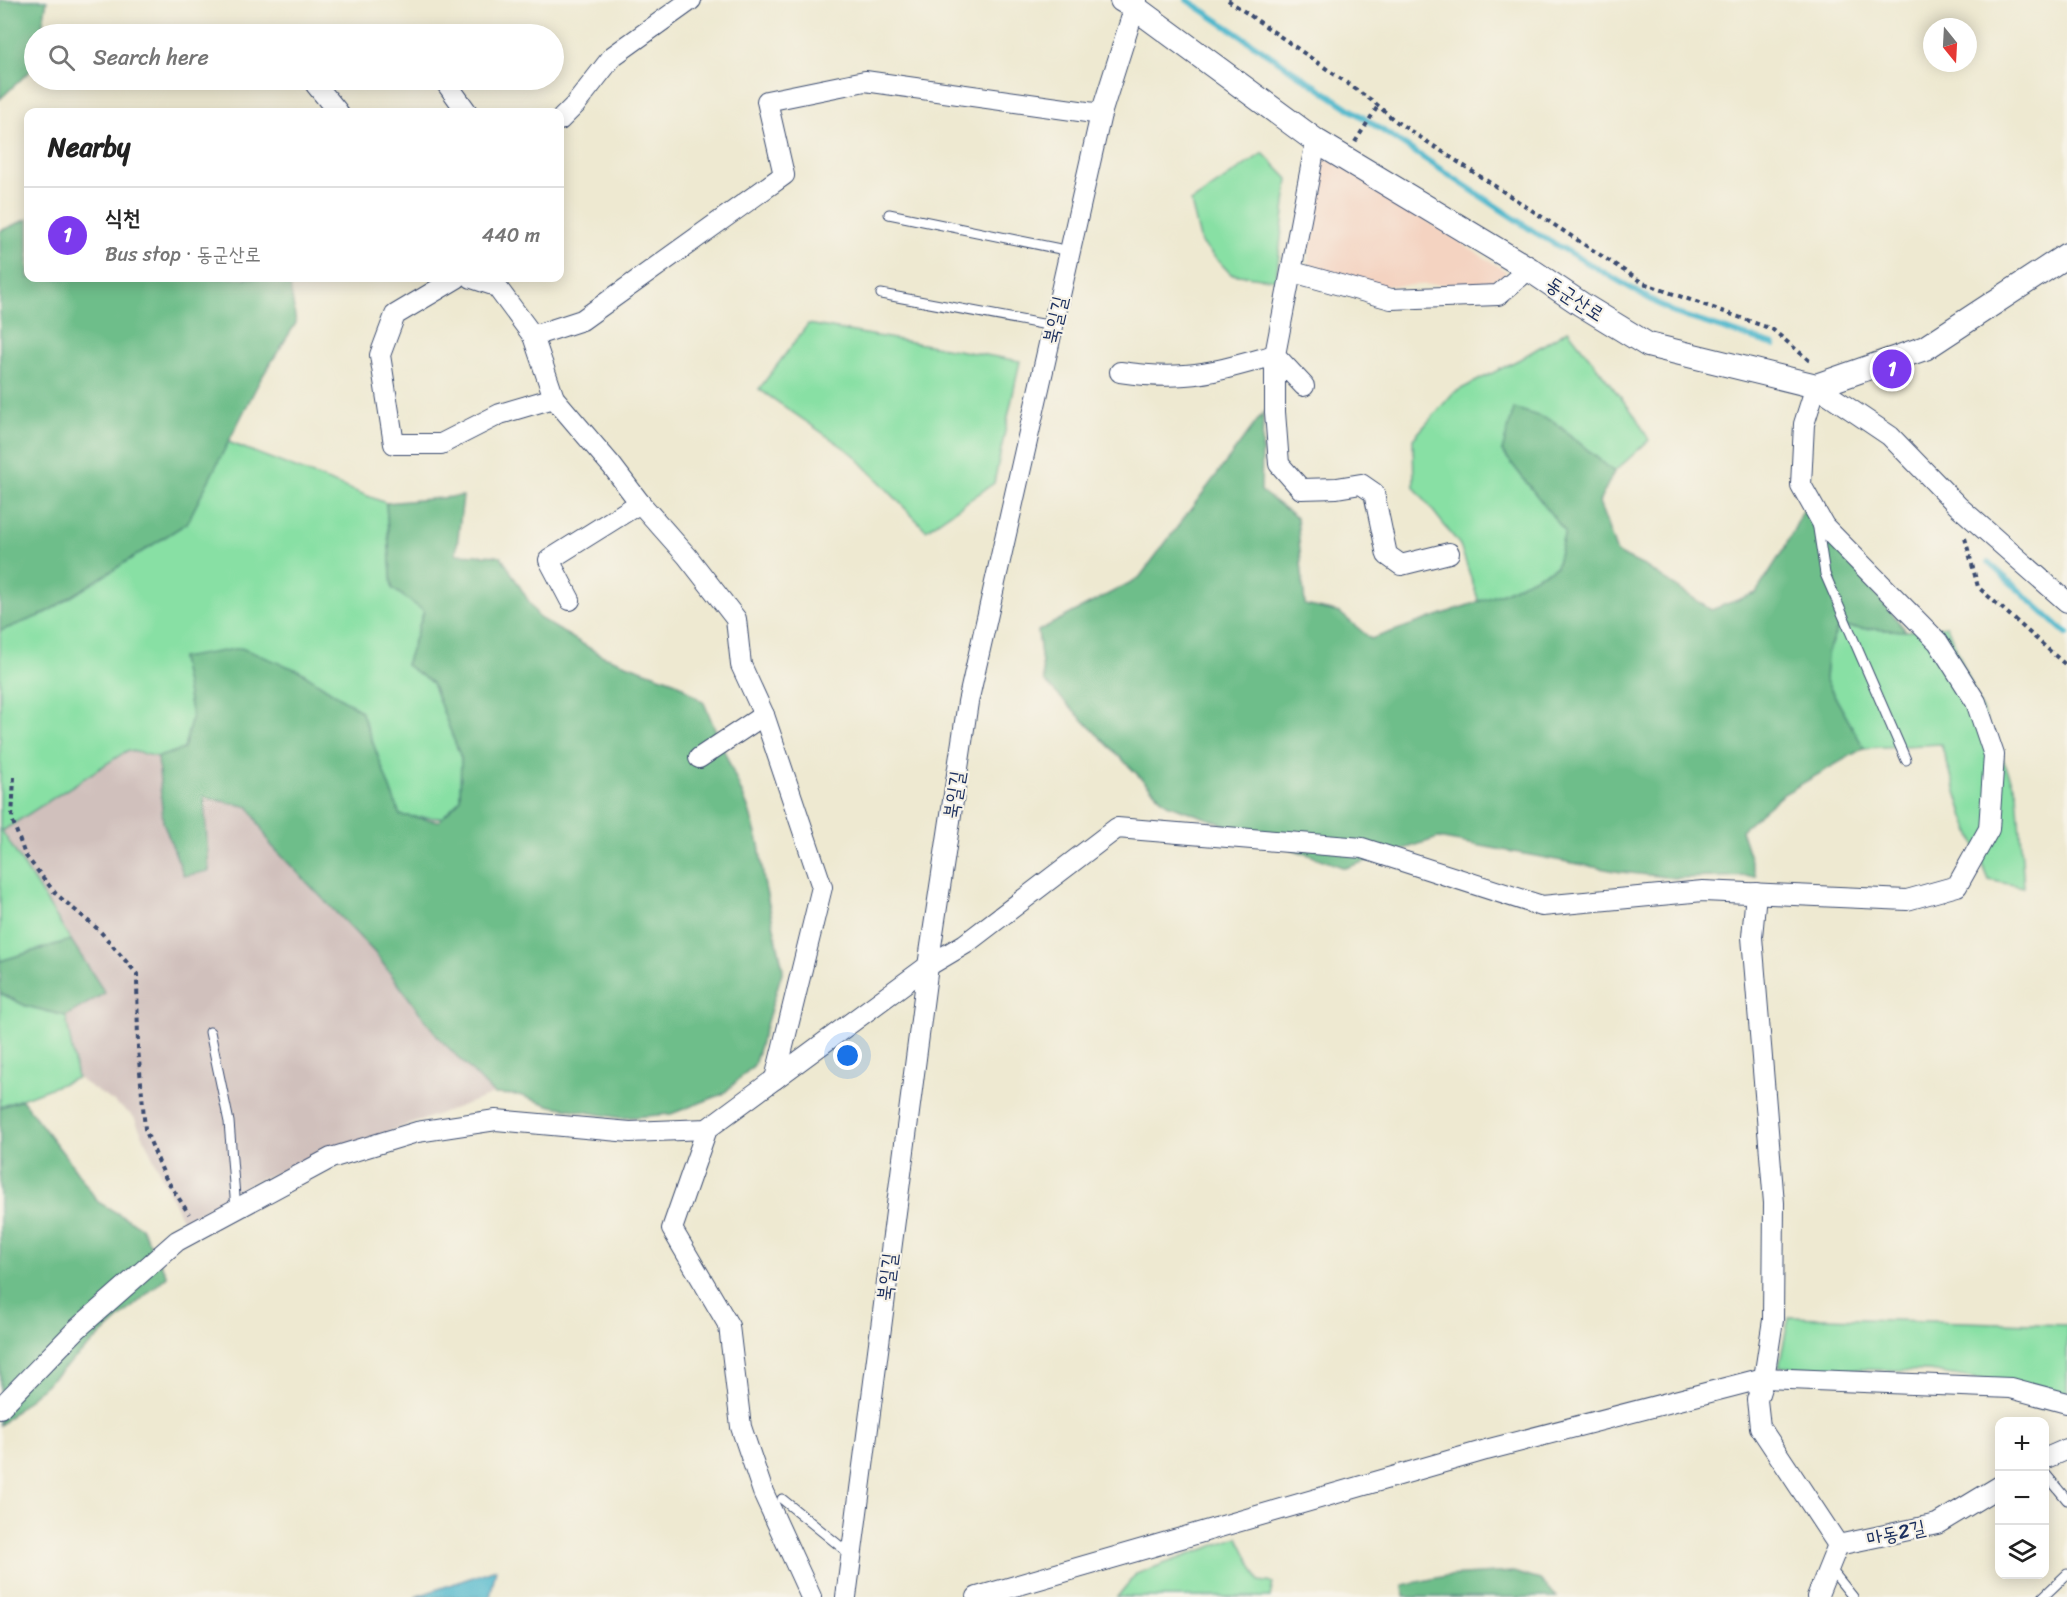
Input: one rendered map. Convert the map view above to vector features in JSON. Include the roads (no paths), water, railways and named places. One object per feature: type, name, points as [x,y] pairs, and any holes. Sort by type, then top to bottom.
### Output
[{"type":"street","points":[[564,116],[613,56],[691,0]]},
{"type":"street","name":"북일길","points":[[846,1597],[928,966],[968,702],[1101,114],[1131,2]]},
{"type":"street","name":"동군산로","points":[[1131,2],[1316,141],[1529,269],[1648,345],[1824,383]]},
{"type":"street","points":[[533,336],[582,320],[784,175],[767,101],[865,81],[1101,114]]},
{"type":"street","points":[[320,90],[335,108]]},
{"type":"street","points":[[451,90],[464,108]]},
{"type":"street","points":[[1316,141],[1293,272],[1275,355],[1275,412],[1279,464],[1301,489],[1337,488],[1361,484],[1374,493],[1387,555],[1401,565],[1449,553]]},
{"type":"street","points":[[0,1408],[77,1329],[177,1241],[331,1158],[417,1132],[496,1120],[630,1132],[707,1129],[928,966],[965,944],[1117,828],[1362,848],[1542,906],[1703,891],[1907,900],[1956,886],[1989,829],[1994,754],[1976,702],[1938,642],[1824,526],[1801,485],[1804,424],[1824,383],[1925,348],[2067,255]]},
{"type":"street","points":[[1293,272],[1391,299],[1498,295],[1529,269]]},
{"type":"street","points":[[450,282],[395,315],[380,355],[394,444],[441,444],[500,414],[554,398]]},
{"type":"street","points":[[484,282],[496,286],[533,336],[554,398],[640,503],[687,556],[736,619],[741,665],[764,715],[822,887],[775,1079]]},
{"type":"street","points":[[1120,372],[1145,375],[1185,375],[1230,367],[1275,355]]},
{"type":"street","points":[[1275,355],[1304,386]]},
{"type":"street","points":[[1824,383],[1890,436],[1958,506],[2067,602]]},
{"type":"street","points":[[570,600],[549,560],[640,503]]},
{"type":"street","points":[[699,758],[764,715]]},
{"type":"street","points":[[1756,893],[1752,937],[1774,1203],[1773,1320],[1764,1378],[1757,1400],[1760,1427],[1838,1545]]},
{"type":"street","points":[[707,1129],[672,1229],[729,1326],[741,1427],[763,1492],[811,1597]]},
{"type":"street","points":[[977,1597],[1486,1450],[1764,1378],[2011,1388],[2067,1403]]},
{"type":"street","points":[[2049,1457],[2067,1449]]},
{"type":"street","name":"마동2길","points":[[1817,1597],[1838,1545],[1937,1524],[1995,1489]]},
{"type":"lane","points":[[889,214],[1070,252]]},
{"type":"lane","points":[[881,294],[1053,326]]},
{"type":"lane","points":[[1816,511],[1825,574],[1906,760]]},
{"type":"lane","points":[[210,1032],[229,1122],[236,1209]]},
{"type":"lane","points":[[2049,1478],[2067,1500]]},
{"type":"lane","points":[[782,1499],[851,1555]]},
{"type":"lane","points":[[1829,1567],[1853,1597]]},
{"type":"lane","points":[[2043,1597],[2067,1574]]},
{"type":"water","points":[[496,1569],[490,1597],[415,1597]]},
{"type":"waterway","points":[[1187,0],[1536,233],[1674,313],[1774,345]]},
{"type":"waterway","points":[[1988,562],[2067,634]]},
{"type":"place","name":"식천","points":[[1892,369]]}]
